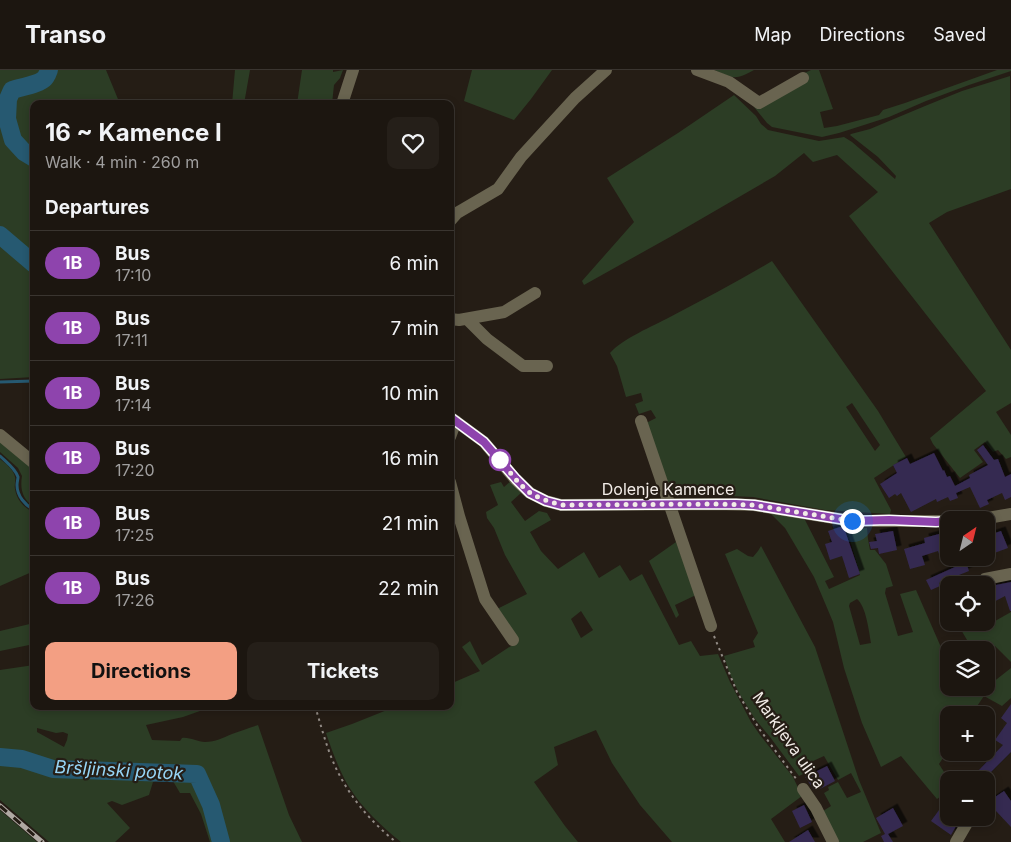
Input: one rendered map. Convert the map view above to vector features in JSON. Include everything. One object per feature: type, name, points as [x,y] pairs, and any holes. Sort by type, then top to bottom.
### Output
[{"type":"street","points":[[343,100],[353,70]]},
{"type":"street","points":[[454,216],[498,189],[521,157],[575,98],[606,70]]},
{"type":"street","points":[[697,70],[729,82],[759,103],[803,78]]},
{"type":"street","points":[[454,319],[504,312],[535,293]]},
{"type":"street","points":[[468,318],[487,339],[523,366],[547,366]]},
{"type":"street","name":"Dolenje Kamence","points":[[454,420],[484,442],[530,493],[546,501],[561,505],[754,505],[852,521],[940,521]]},
{"type":"street","points":[[641,421],[711,626]]},
{"type":"street","points":[[0,436],[30,460]]},
{"type":"street","points":[[454,497],[486,599],[513,640]]},
{"type":"street","points":[[995,517],[1011,514]]},
{"type":"street","points":[[995,577],[1011,574]]},
{"type":"street","name":"Markljeva ulica","points":[[803,789],[816,808],[833,842]]},
{"type":"street","points":[[956,842],[965,826]]},
{"type":"path","name":"Markljeva ulica","points":[[711,626],[723,660],[740,698],[760,730],[803,789]]},
{"type":"path","points":[[316,710],[330,755],[345,785],[358,805],[383,832],[396,842]]},
{"type":"green space","points":[[0,70],[46,70],[38,79],[18,83],[9,88],[3,97],[2,103],[2,129],[4,134],[15,149],[30,161],[30,259],[0,233]]},
{"type":"green space","points":[[52,70],[106,70],[118,100],[30,100],[30,150],[16,138],[12,126],[10,102],[16,93],[44,83]]},
{"type":"green space","points":[[235,70],[250,70],[245,100],[232,100]]},
{"type":"green space","points":[[302,70],[333,70],[333,72],[343,70],[340,78],[334,85],[332,100],[298,100]]},
{"type":"green space","points":[[472,70],[552,70],[514,120],[464,101]]},
{"type":"green space","points":[[714,70],[754,70],[742,76],[734,77]]},
{"type":"green space","points":[[811,70],[819,70],[833,109],[820,112],[824,128],[879,115],[883,110],[997,70],[1011,71],[926,101],[889,117],[822,137],[772,127],[754,107],[758,98]]},
{"type":"green space","points":[[1010,76],[1011,189],[947,212],[929,223],[1011,350],[1011,403],[996,412],[1011,435],[1011,457],[1006,459],[998,450],[993,452],[985,442],[974,450],[983,462],[960,478],[933,444],[930,438],[986,391],[849,216],[878,192],[837,155],[813,162],[804,153],[775,176],[670,237],[584,285],[582,281],[634,222],[607,178],[734,95],[768,130],[819,141],[844,137],[895,179],[896,176],[878,157],[851,134],[870,129],[962,91]]},
{"type":"green space","points":[[0,241],[30,264],[30,377],[0,379]]},
{"type":"green space","points":[[772,261],[878,411],[906,457],[874,478],[891,510],[890,514],[825,510],[753,497],[670,495],[644,424],[656,418],[651,410],[639,414],[635,404],[643,401],[641,393],[626,397],[617,366],[610,353],[630,338],[709,297]],"holes":[[[852,403],[880,445],[875,451],[846,407]]]},
{"type":"green space","points":[[0,440],[30,464],[30,503],[24,497],[21,485],[22,476],[18,468],[0,452]]},
{"type":"green space","points":[[0,459],[13,472],[15,489],[19,500],[30,510],[30,573],[0,586]]},
{"type":"green space","points":[[511,481],[521,493],[511,502],[525,521],[539,511],[547,513],[551,520],[530,532],[541,551],[558,569],[584,552],[599,578],[620,565],[630,581],[642,574],[679,645],[691,641],[700,656],[718,654],[751,722],[793,777],[802,796],[771,819],[785,842],[672,842],[640,805],[612,763],[596,730],[554,747],[558,765],[534,782],[578,842],[401,842],[360,803],[342,774],[326,733],[387,710],[454,710],[454,682],[480,671],[462,647],[470,641],[482,665],[517,642],[497,609],[527,594],[505,555],[494,528],[487,518],[486,512],[498,505],[490,485],[501,482],[504,487]],"holes":[[[581,611],[593,630],[581,638],[571,619]]]},
{"type":"green space","points":[[767,510],[804,518],[834,577],[825,581],[829,589],[860,575],[847,529],[867,528],[870,550],[875,550],[886,564],[893,586],[886,588],[885,593],[898,636],[913,632],[900,594],[916,590],[940,645],[940,696],[984,696],[977,706],[940,706],[941,761],[939,764],[943,771],[940,771],[940,797],[937,799],[901,756],[881,767],[862,723],[844,668],[833,622],[814,577],[785,528]],"holes":[[[857,599],[863,607],[871,643],[860,645],[849,606],[850,603]]]},
{"type":"green space","points":[[676,542],[696,595],[675,605],[679,615],[676,618],[649,561]]},
{"type":"green space","points":[[761,546],[815,647],[859,780],[881,833],[863,842],[836,842],[823,811],[831,806],[824,793],[829,790],[828,787],[838,782],[847,798],[861,792],[851,773],[838,780],[824,756],[813,761],[816,768],[799,776],[755,719],[729,672],[724,656],[755,647],[753,641],[758,633],[725,554],[737,549],[753,557]]},
{"type":"green space","points":[[1011,612],[1011,662],[995,646],[995,641],[968,641],[962,631],[995,631],[995,621]]},
{"type":"green space","points":[[30,624],[30,645],[0,651],[0,631]]},
{"type":"green space","points":[[30,666],[30,710],[203,710],[183,717],[146,725],[152,740],[180,741],[182,738],[185,738],[209,742],[258,725],[289,815],[302,842],[210,842],[201,814],[190,793],[180,793],[170,776],[153,782],[149,795],[122,805],[112,801],[107,803],[130,828],[115,842],[49,842],[0,800],[0,670]],"holes":[[[37,728],[56,733],[63,732],[68,734],[64,747],[37,732]]]},
{"type":"green space","points":[[1011,668],[1011,698],[1002,706],[984,696],[995,696],[995,681]]},
{"type":"green space","points":[[0,810],[37,842],[0,842]]},
{"type":"building","points":[[983,445],[994,460],[998,459],[1005,477],[1011,474],[1011,497],[1005,500],[1002,493],[987,500],[989,504],[980,508],[970,487],[956,493],[958,498],[950,501],[948,497],[937,502],[936,499],[911,512],[901,493],[889,498],[880,484],[897,473],[893,465],[907,458],[910,464],[934,453],[943,471],[947,477],[950,476],[955,486],[970,478],[969,475],[988,465],[977,450]]},
{"type":"building","points":[[840,527],[844,528],[860,574],[849,578],[842,556],[830,560],[825,544],[832,542],[828,531]]},
{"type":"building","points":[[893,531],[897,550],[879,554],[878,548],[871,549],[869,542],[877,541],[875,534]]},
{"type":"building","points":[[1001,531],[1008,548],[995,553],[995,533]]},
{"type":"building","points":[[939,534],[940,557],[938,551],[922,556],[925,565],[910,569],[904,549],[925,543],[924,538]]},
{"type":"building","points":[[957,566],[967,566],[969,571],[956,576],[940,576],[940,586],[931,590],[926,580]]},
{"type":"building","points":[[1011,582],[1011,611],[1005,596],[995,601],[996,585]]},
{"type":"building","points":[[1011,704],[1011,752],[992,771],[978,771],[988,761],[995,761],[995,753],[1003,745],[995,740],[1007,723],[1001,718]]},
{"type":"building","points":[[827,766],[835,781],[814,790],[805,777]]},
{"type":"building","points":[[1004,791],[1011,801],[1011,827],[995,810],[995,797]]},
{"type":"building","points":[[804,805],[812,822],[800,828],[792,811]]},
{"type":"building","points":[[893,808],[903,826],[888,834],[893,842],[884,842],[881,836],[885,834],[876,818]]},
{"type":"building","points":[[940,809],[940,826],[956,826],[951,835],[931,821]]},
{"type":"building","points":[[808,830],[815,842],[789,842]]},
{"type":"waterway","name":"Bršljinski potok","points":[[30,156],[13,140],[7,119],[8,99],[12,90],[43,80],[49,70]]},
{"type":"waterway","name":"Bršljinski potok","points":[[0,235],[30,261]]},
{"type":"waterway","points":[[0,382],[30,381]]},
{"type":"waterway","points":[[0,456],[15,471],[18,477],[17,489],[20,496],[30,507]]},
{"type":"waterway","name":"Bršljinski potok","points":[[0,757],[22,759],[53,769],[197,774],[211,805],[221,842]]},
{"type":"railway","points":[[0,806],[42,842]]},
{"type":"bus line","name":"1B","points":[[454,420],[484,442],[530,493],[546,501],[561,505],[736,504],[754,505],[852,521],[940,522]]},
{"type":"route","points":[[500,460],[497,456],[530,493],[546,501],[561,505],[754,505],[852,521]]}]
